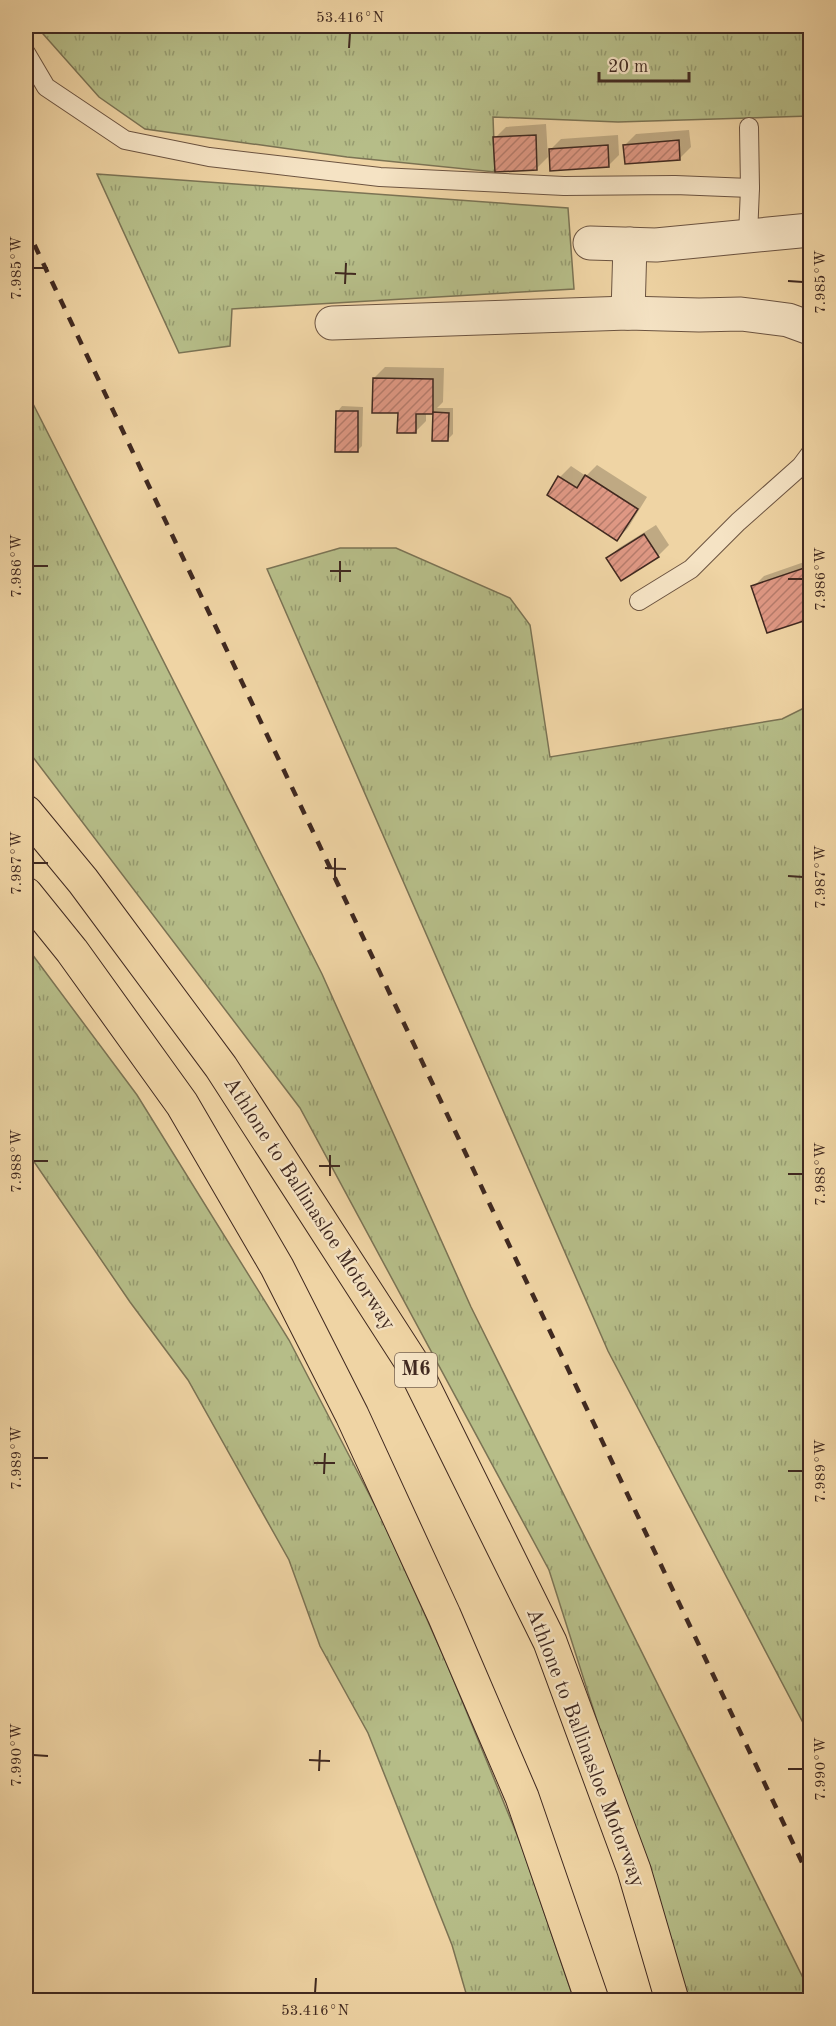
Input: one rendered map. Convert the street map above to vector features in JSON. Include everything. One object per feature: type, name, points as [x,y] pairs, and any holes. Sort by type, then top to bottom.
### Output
[{"type":"highway","name":"Athlone to Ballinasloe Motorway","points":[[26,812],[83,881],[221,1067],[412,1363],[550,1642],[634,1870],[672,2001]]},
{"type":"highway","points":[[26,894],[72,951],[182,1104],[288,1288],[352,1415],[444,1615],[522,1797],[592,2001]]},
{"type":"street","points":[[590,243],[656,245],[810,230]]},
{"type":"street","points":[[628,313],[630,244]]},
{"type":"street","points":[[332,323],[628,313],[741,314],[788,320],[810,328]]},
{"type":"lane","points":[[26,53],[46,87],[125,140],[209,157],[380,177],[564,186],[675,185],[750,188]]},
{"type":"lane","points":[[748,236],[749,127]]},
{"type":"lane","points":[[639,601],[691,569],[738,522],[801,466],[810,454]]},
{"type":"green space","points":[[36,26],[810,26],[810,116],[618,122],[493,117],[495,172],[347,157],[145,129],[99,97]]},
{"type":"green space","points":[[97,174],[568,208],[574,289],[232,309],[230,346],[179,353]]},
{"type":"green space","points":[[26,390],[322,974],[471,1307],[810,1992],[810,2000],[686,2000],[549,1570],[300,1108],[26,748]]},
{"type":"green space","points":[[340,548],[396,548],[510,598],[530,625],[550,757],[782,719],[810,705],[810,1736],[608,1351],[267,569]]},
{"type":"green space","points":[[26,946],[137,1095],[289,1340],[382,1519],[447,1664],[522,1847],[574,2000],[468,2000],[452,1945],[368,1733],[320,1646],[289,1560],[188,1380],[130,1302],[26,1150]]},
{"type":"building","points":[[536,135],[537,170],[495,172],[493,137]]},
{"type":"building","points":[[679,140],[680,160],[625,164],[623,145]]},
{"type":"building","points":[[608,145],[609,167],[550,171],[549,149]]},
{"type":"building","points":[[373,378],[433,379],[433,414],[416,414],[416,433],[397,433],[398,413],[372,413]]},
{"type":"building","points":[[336,411],[358,411],[358,452],[335,452]]},
{"type":"building","points":[[433,412],[449,413],[448,441],[432,441]]},
{"type":"building","points":[[585,475],[638,509],[617,541],[547,495],[558,476],[577,488]]},
{"type":"building","points":[[644,534],[659,557],[621,581],[606,558]]},
{"type":"building","points":[[810,566],[810,619],[767,633],[751,586]]},
{"type":"railway","points":[[26,227],[810,1879]]}]
